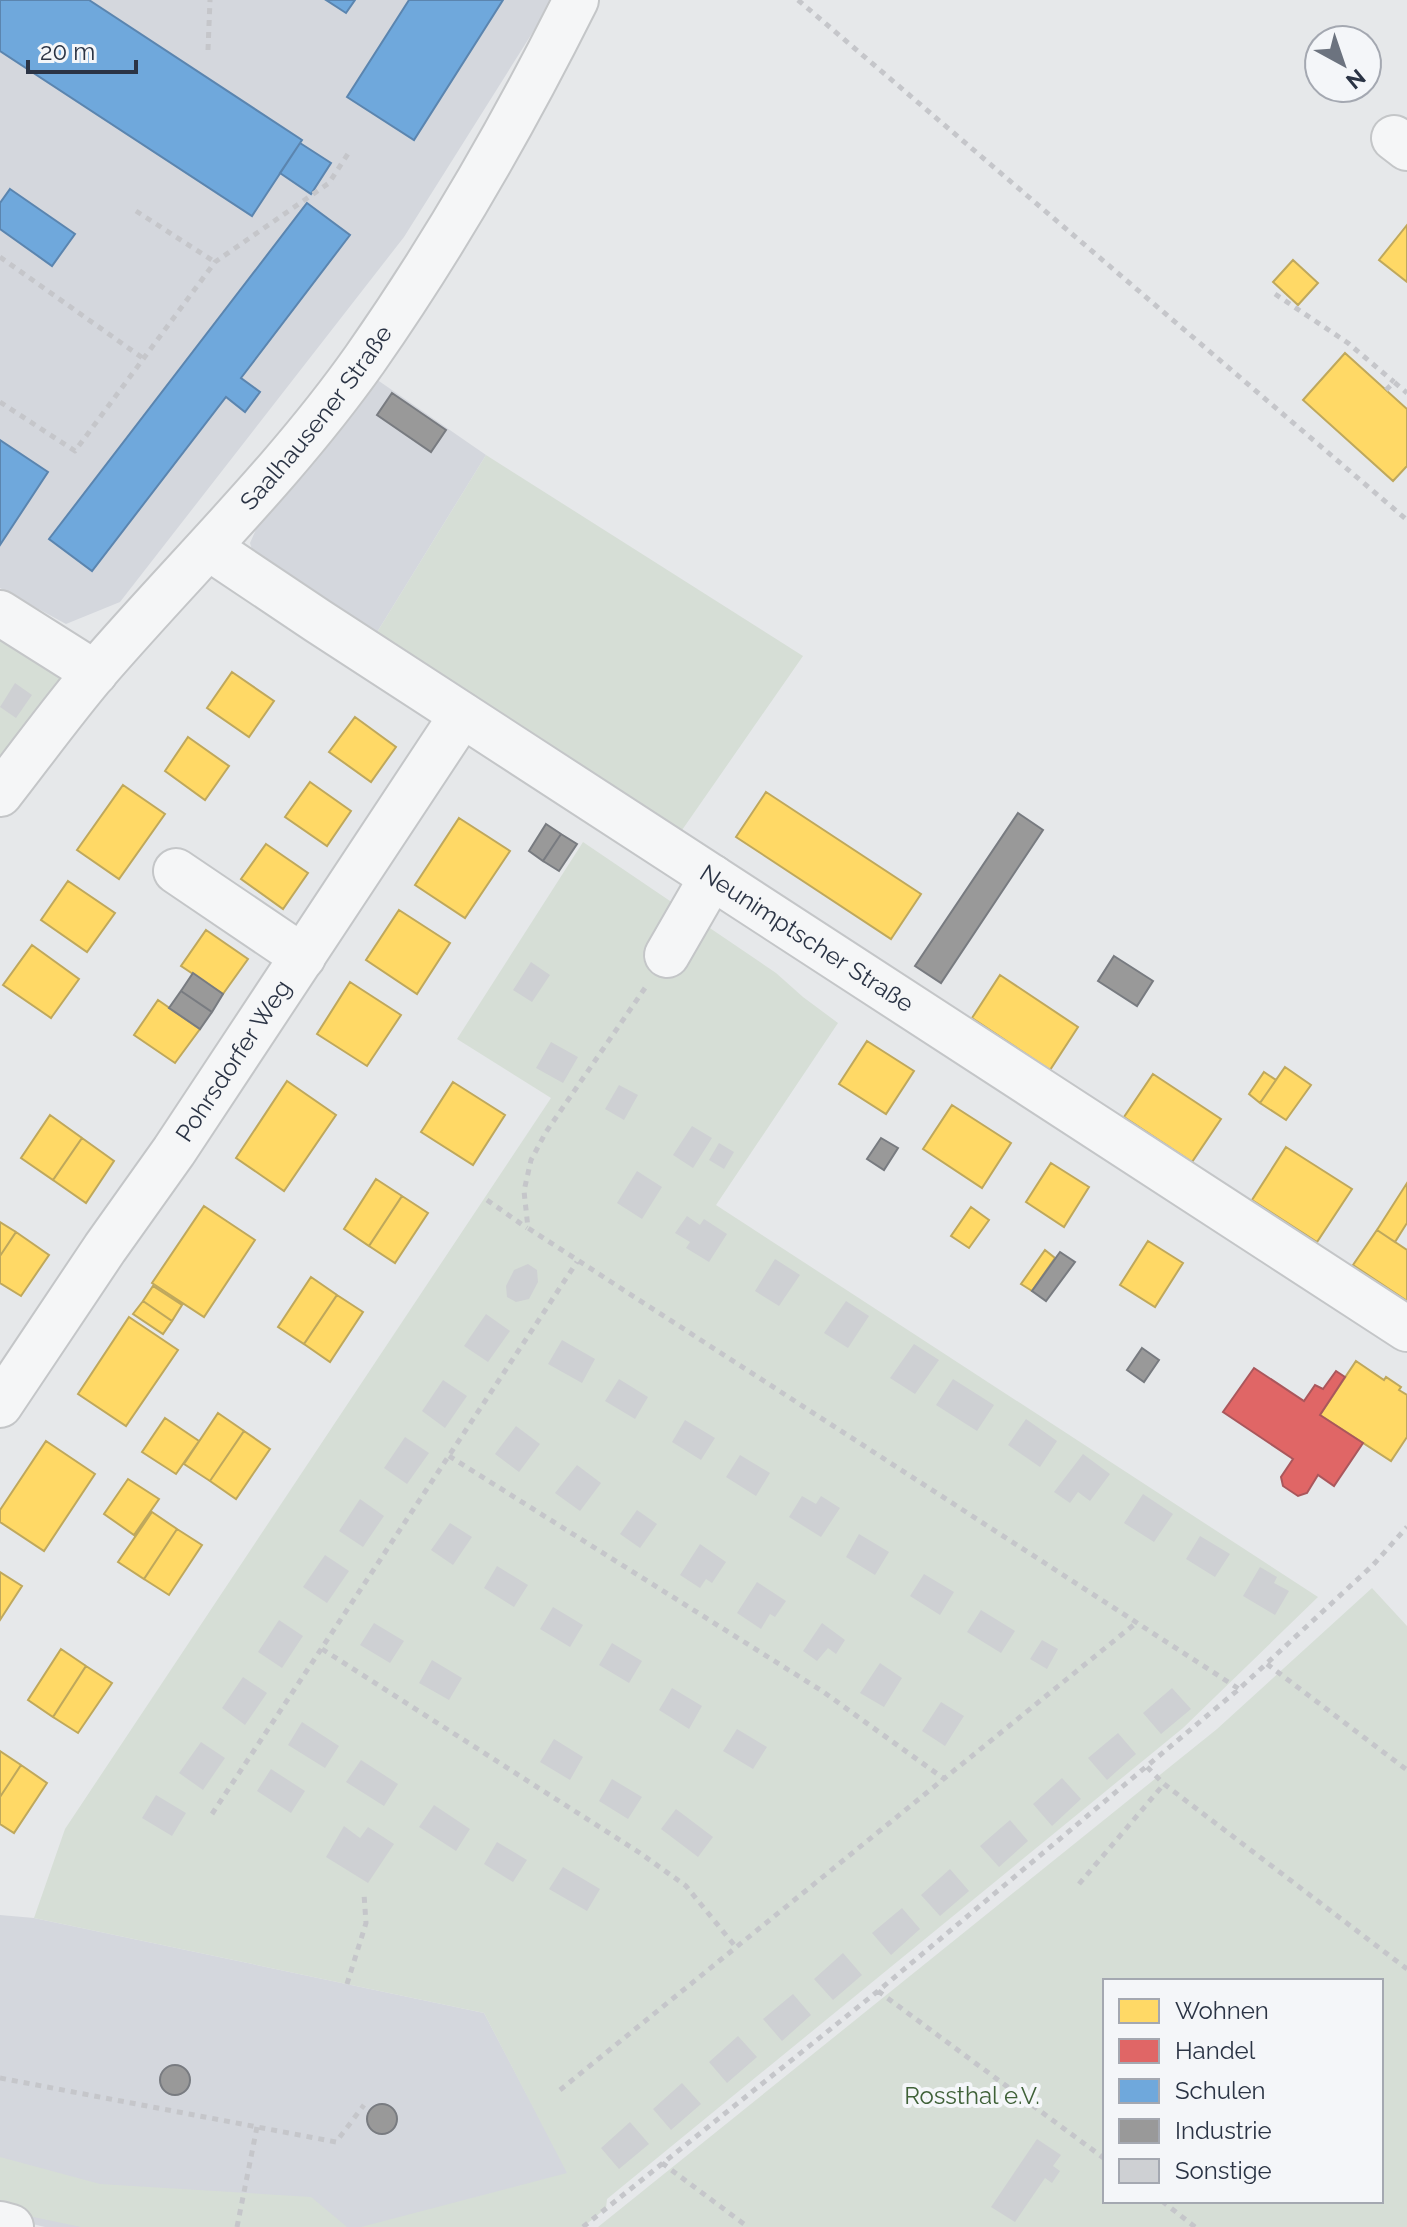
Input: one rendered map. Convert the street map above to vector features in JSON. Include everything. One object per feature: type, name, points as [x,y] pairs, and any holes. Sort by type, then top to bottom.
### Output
[{"type":"street","name":"Saalhausener Straße","points":[[0,794],[95,673],[283,463],[364,360],[451,227],[538,76],[576,0]]},
{"type":"street","name":"Neunimptscher Straße","points":[[209,548],[1407,1329]]},
{"type":"street","points":[[0,613],[95,673]]},
{"type":"street","name":"Pohrsdorfer Weg","points":[[0,1405],[303,957],[462,715]]},
{"type":"street","points":[[176,871],[303,957]]},
{"type":"street","points":[[667,955],[712,877]]},
{"type":"street","points":[[0,2224],[11,2227]]},
{"type":"path","points":[[208,50],[210,0]]},
{"type":"path","points":[[798,0],[1407,520]]},
{"type":"path","points":[[0,402],[75,451],[215,262],[329,183],[351,149]]},
{"type":"path","points":[[136,211],[215,262]]},
{"type":"path","points":[[0,257],[144,359]]},
{"type":"path","points":[[1275,294],[1348,343],[1407,393]]},
{"type":"path","points":[[1386,390],[1394,382]]},
{"type":"path","points":[[528,1228],[524,1191],[531,1160],[546,1132],[667,955]]},
{"type":"path","points":[[487,1200],[577,1262],[1239,1689]]},
{"type":"path","points":[[212,1814],[577,1262]]},
{"type":"path","points":[[449,1456],[822,1691],[943,1778]]},
{"type":"path","points":[[583,2227],[878,1991],[1239,1689],[1373,1565],[1407,1527]]},
{"type":"path","points":[[560,2090],[1136,1623]]},
{"type":"path","points":[[322,1649],[686,1886],[735,1946]]},
{"type":"path","points":[[1267,1664],[1407,1770]]},
{"type":"path","points":[[1147,1767],[1164,1784],[1407,1969]]},
{"type":"path","points":[[1079,1884],[1164,1784]]},
{"type":"path","points":[[347,1984],[366,1923],[364,1894]]},
{"type":"path","points":[[878,1991],[1103,2158]]},
{"type":"path","points":[[0,2078],[336,2142],[364,2105]]},
{"type":"path","points":[[237,2227],[257,2127]]},
{"type":"path","points":[[662,2163],[748,2227]]},
{"type":"path","points":[[1165,2203],[1195,2227]]},
{"type":"shaded area","points":[[0,0],[553,0],[404,237],[120,602],[66,624],[0,588]]},
{"type":"shaded area","points":[[376,379],[486,455],[376,634],[256,563],[250,543],[262,516]]},
{"type":"shaded area","points":[[0,1915],[34,1918],[484,2013],[568,2173],[570,2227],[45,2227],[0,2216]]},
{"type":"green space","points":[[486,455],[803,656],[680,833],[376,634]]},
{"type":"green space","points":[[0,613],[95,673],[0,794]]},
{"type":"green space","points":[[583,842],[776,973],[838,1023],[716,1205],[1318,1597],[1183,1728],[607,2199],[606,2208],[583,2227],[361,2227],[567,2173],[484,2013],[34,1918],[65,1829],[551,1098],[457,1039]]},
{"type":"green space","name":"Rossthal e.V.","points":[[1372,1588],[1407,1626],[1407,2227],[598,2227],[1217,1729]]},
{"type":"green space","points":[[0,2157],[100,2184],[311,2197],[347,2227],[81,2227],[0,2210]]},
{"type":"building: Wohnen","points":[[1407,225],[1407,282],[1379,260]]},
{"type":"building: Wohnen","points":[[1293,260],[1318,283],[1298,305],[1273,282]]},
{"type":"building: Wohnen","points":[[1345,353],[1407,409],[1407,466],[1393,481],[1303,400]]},
{"type":"building: Wohnen","points":[[232,672],[274,701],[249,737],[207,708]]},
{"type":"building: Wohnen","points":[[355,717],[396,747],[371,782],[329,752]]},
{"type":"building: Wohnen","points":[[188,737],[229,766],[205,800],[165,771]]},
{"type":"building: Wohnen","points":[[310,782],[351,811],[327,846],[285,817]]},
{"type":"building: Wohnen","points":[[123,785],[165,814],[119,879],[77,850]]},
{"type":"building: Wohnen","points":[[766,792],[921,894],[891,939],[736,837]]},
{"type":"building: Wohnen","points":[[459,818],[510,851],[465,918],[415,885]]},
{"type":"building: Wohnen","points":[[266,844],[308,873],[283,909],[241,879]]},
{"type":"building: Wohnen","points":[[68,881],[115,913],[87,952],[41,920]]},
{"type":"building: Wohnen","points":[[399,910],[450,943],[417,994],[366,960]]},
{"type":"building: Wohnen","points":[[206,930],[248,959],[223,994],[181,966]]},
{"type":"building: Wohnen","points":[[32,945],[79,979],[51,1018],[3,985]]},
{"type":"building: Wohnen","points":[[1000,975],[1078,1027],[1050,1070],[972,1018]]},
{"type":"building: Wohnen","points":[[350,982],[401,1015],[367,1066],[317,1034]]},
{"type":"building: Wohnen","points":[[158,1000],[200,1029],[175,1063],[134,1035]]},
{"type":"building: Wohnen","points":[[867,1041],[914,1071],[886,1114],[839,1084]]},
{"type":"building: Wohnen","points":[[1285,1067],[1311,1085],[1286,1120],[1260,1103]]},
{"type":"building: Wohnen","points":[[1264,1072],[1276,1080],[1260,1103],[1249,1094]]},
{"type":"building: Wohnen","points":[[1153,1074],[1221,1119],[1192,1162],[1124,1117]]},
{"type":"building: Wohnen","points":[[287,1081],[336,1115],[284,1191],[236,1158]]},
{"type":"building: Wohnen","points":[[453,1082],[505,1115],[473,1165],[421,1132]]},
{"type":"building: Wohnen","points":[[952,1105],[1011,1143],[982,1188],[923,1149]]},
{"type":"building: Wohnen","points":[[50,1115],[82,1138],[53,1180],[21,1158]]},
{"type":"building: Wohnen","points":[[82,1138],[114,1161],[86,1203],[53,1180]]},
{"type":"building: Wohnen","points":[[1286,1147],[1352,1189],[1317,1242],[1252,1200]]},
{"type":"building: Wohnen","points":[[1051,1163],[1089,1187],[1064,1227],[1026,1202]]},
{"type":"building: Wohnen","points":[[376,1179],[402,1196],[369,1246],[344,1229]]},
{"type":"building: Wohnen","points":[[1407,1183],[1407,1223],[1395,1242],[1377,1230]]},
{"type":"building: Wohnen","points":[[402,1196],[428,1213],[395,1263],[369,1246]]},
{"type":"building: Wohnen","points":[[204,1206],[255,1240],[204,1317],[152,1283]]},
{"type":"building: Wohnen","points":[[971,1207],[989,1220],[969,1248],[951,1236]]},
{"type":"building: Wohnen","points":[[0,1222],[16,1232],[0,1256]]},
{"type":"building: Wohnen","points":[[1377,1230],[1407,1250],[1407,1301],[1353,1265]]},
{"type":"building: Wohnen","points":[[16,1232],[49,1255],[21,1296],[0,1283],[0,1256]]},
{"type":"building: Wohnen","points":[[1148,1241],[1183,1263],[1155,1307],[1120,1285]]},
{"type":"building: Wohnen","points":[[1045,1250],[1055,1258],[1032,1291],[1021,1284]]},
{"type":"building: Wohnen","points":[[311,1277],[337,1295],[304,1344],[278,1327]]},
{"type":"building: Wohnen","points":[[153,1286],[182,1305],[172,1321],[143,1301]]},
{"type":"building: Wohnen","points":[[337,1295],[363,1312],[330,1362],[304,1344]]},
{"type":"building: Wohnen","points":[[143,1301],[172,1321],[163,1334],[133,1314]]},
{"type":"building: Wohnen","points":[[129,1317],[178,1350],[126,1426],[78,1394]]},
{"type":"building: Wohnen","points":[[1356,1361],[1384,1380],[1386,1377],[1401,1387],[1399,1390],[1407,1395],[1407,1437],[1391,1461],[1320,1415]]},
{"type":"building: Wohnen","points":[[218,1413],[244,1431],[210,1481],[184,1464]]},
{"type":"building: Wohnen","points":[[165,1418],[199,1441],[176,1474],[142,1452]]},
{"type":"building: Wohnen","points":[[244,1431],[270,1449],[236,1499],[210,1481]]},
{"type":"building: Wohnen","points":[[46,1441],[95,1474],[44,1551],[0,1522],[0,1510]]},
{"type":"building: Wohnen","points":[[128,1479],[159,1499],[134,1535],[104,1514]]},
{"type":"building: Wohnen","points":[[152,1512],[177,1529],[144,1579],[118,1562]]},
{"type":"building: Wohnen","points":[[177,1529],[202,1545],[169,1595],[144,1579]]},
{"type":"building: Wohnen","points":[[0,1572],[22,1586],[0,1620]]},
{"type":"building: Wohnen","points":[[61,1649],[86,1666],[53,1717],[28,1700]]},
{"type":"building: Wohnen","points":[[86,1666],[112,1683],[78,1733],[53,1717]]},
{"type":"building: Wohnen","points":[[0,1751],[21,1765],[0,1797]]},
{"type":"building: Wohnen","points":[[21,1765],[47,1783],[14,1833],[0,1824],[0,1797]]},
{"type":"building: Handel","points":[[1254,1368],[1304,1401],[1315,1385],[1323,1389],[1336,1371],[1345,1377],[1320,1415],[1363,1443],[1334,1486],[1318,1475],[1307,1493],[1298,1496],[1283,1486],[1281,1477],[1293,1459],[1223,1412]]},
{"type":"building: Schulen","points":[[0,0],[89,0],[302,140],[252,216],[0,51]]},
{"type":"building: Schulen","points":[[326,0],[355,0],[346,13]]},
{"type":"building: Schulen","points":[[409,0],[503,0],[414,140],[347,97]]},
{"type":"building: Schulen","points":[[300,143],[331,163],[311,194],[280,173]]},
{"type":"building: Schulen","points":[[10,189],[75,234],[52,266],[0,229],[0,203]]},
{"type":"building: Schulen","points":[[307,203],[350,235],[241,378],[260,392],[245,412],[226,397],[92,571],[49,539]]},
{"type":"building: Schulen","points":[[0,440],[48,472],[0,545]]},
{"type":"building: Industrie","points":[[392,393],[446,430],[431,452],[377,415]]},
{"type":"building: Industrie","points":[[1018,813],[1043,830],[941,983],[915,966]]},
{"type":"building: Industrie","points":[[546,824],[561,834],[543,861],[529,851]]},
{"type":"building: Industrie","points":[[561,834],[577,844],[559,871],[543,861]]},
{"type":"building: Industrie","points":[[1114,956],[1153,981],[1137,1006],[1098,981]]},
{"type":"building: Industrie","points":[[193,973],[223,994],[212,1012],[181,991]]},
{"type":"building: Industrie","points":[[181,991],[212,1012],[200,1029],[169,1008]]},
{"type":"building: Industrie","points":[[881,1138],[898,1148],[884,1170],[867,1159]]},
{"type":"building: Industrie","points":[[1060,1252],[1075,1262],[1046,1301],[1032,1291]]},
{"type":"building: Industrie","points":[[1142,1348],[1159,1360],[1144,1382],[1127,1370]]},
{"type":"building: Industrie","points":[[175,2065],[186,2069],[190,2080],[186,2091],[175,2095],[164,2091],[160,2080],[164,2069]]},
{"type":"building: Industrie","points":[[382,2104],[393,2108],[397,2119],[393,2130],[382,2134],[371,2130],[367,2119],[371,2108]]},
{"type":"building: Sonstige","points":[[15,683],[32,695],[16,718],[0,707]]},
{"type":"building: Sonstige","points":[[531,962],[550,975],[532,1002],[513,990]]},
{"type":"building: Sonstige","points":[[551,1042],[578,1057],[563,1083],[536,1068]]},
{"type":"building: Sonstige","points":[[619,1085],[638,1095],[624,1120],[605,1109]]},
{"type":"building: Sonstige","points":[[692,1126],[712,1138],[693,1168],[673,1155]]},
{"type":"building: Sonstige","points":[[719,1143],[734,1152],[724,1169],[709,1160]]},
{"type":"building: Sonstige","points":[[637,1171],[662,1187],[642,1219],[617,1203]]},
{"type":"building: Sonstige","points":[[687,1216],[700,1225],[704,1219],[727,1234],[709,1262],[686,1248],[690,1242],[675,1233]]},
{"type":"building: Sonstige","points":[[775,1259],[800,1275],[779,1306],[755,1291]]},
{"type":"building: Sonstige","points":[[528,1264],[537,1270],[538,1282],[529,1299],[516,1302],[507,1297],[506,1286],[514,1270]]},
{"type":"building: Sonstige","points":[[846,1301],[869,1316],[848,1348],[824,1333]]},
{"type":"building: Sonstige","points":[[486,1314],[510,1331],[488,1362],[464,1346]]},
{"type":"building: Sonstige","points":[[562,1340],[595,1359],[582,1383],[548,1364]]},
{"type":"building: Sonstige","points":[[914,1344],[939,1360],[915,1394],[890,1378]]},
{"type":"building: Sonstige","points":[[619,1379],[648,1397],[635,1419],[605,1401]]},
{"type":"building: Sonstige","points":[[953,1379],[994,1405],[977,1431],[936,1405]]},
{"type":"building: Sonstige","points":[[443,1380],[467,1396],[445,1428],[422,1411]]},
{"type":"building: Sonstige","points":[[1026,1419],[1057,1441],[1040,1467],[1008,1445]]},
{"type":"building: Sonstige","points":[[685,1420],[715,1438],[701,1460],[672,1442]]},
{"type":"building: Sonstige","points":[[516,1426],[540,1444],[519,1472],[495,1454]]},
{"type":"building: Sonstige","points":[[405,1437],[429,1453],[407,1484],[384,1468]]},
{"type":"building: Sonstige","points":[[1083,1454],[1110,1474],[1090,1501],[1078,1492],[1070,1503],[1054,1492]]},
{"type":"building: Sonstige","points":[[740,1455],[770,1473],[756,1496],[726,1477]]},
{"type":"building: Sonstige","points":[[577,1465],[601,1483],[580,1511],[555,1493]]},
{"type":"building: Sonstige","points":[[1143,1494],[1173,1514],[1154,1542],[1124,1523]]},
{"type":"building: Sonstige","points":[[802,1496],[816,1504],[821,1496],[840,1508],[821,1537],[789,1517]]},
{"type":"building: Sonstige","points":[[360,1499],[384,1516],[363,1547],[339,1531]]},
{"type":"building: Sonstige","points":[[637,1510],[657,1524],[640,1548],[620,1534]]},
{"type":"building: Sonstige","points":[[450,1523],[472,1537],[453,1565],[431,1550]]},
{"type":"building: Sonstige","points":[[859,1534],[889,1552],[875,1575],[846,1557]]},
{"type":"building: Sonstige","points":[[1200,1536],[1230,1554],[1215,1577],[1186,1559]]},
{"type":"building: Sonstige","points":[[700,1544],[726,1562],[712,1583],[706,1579],[700,1588],[680,1575]]},
{"type":"building: Sonstige","points":[[325,1555],[349,1571],[327,1603],[303,1587]]},
{"type":"building: Sonstige","points":[[497,1566],[528,1585],[514,1607],[484,1588]]},
{"type":"building: Sonstige","points":[[1260,1567],[1277,1577],[1274,1583],[1289,1591],[1275,1615],[1243,1596]]},
{"type":"building: Sonstige","points":[[924,1574],[954,1592],[940,1615],[910,1596]]},
{"type":"building: Sonstige","points":[[757,1582],[786,1601],[775,1617],[770,1614],[761,1629],[737,1613]]},
{"type":"building: Sonstige","points":[[553,1607],[583,1625],[570,1647],[540,1629]]},
{"type":"building: Sonstige","points":[[981,1610],[1015,1631],[1001,1653],[967,1632]]},
{"type":"building: Sonstige","points":[[279,1620],[303,1636],[282,1668],[258,1652]]},
{"type":"building: Sonstige","points":[[374,1623],[404,1641],[390,1663],[360,1645]]},
{"type":"building: Sonstige","points":[[822,1623],[845,1640],[836,1654],[828,1648],[817,1661],[803,1651]]},
{"type":"building: Sonstige","points":[[1042,1640],[1058,1649],[1047,1669],[1030,1659]]},
{"type":"building: Sonstige","points":[[612,1643],[642,1661],[629,1683],[599,1665]]},
{"type":"building: Sonstige","points":[[432,1660],[462,1678],[449,1700],[419,1683]]},
{"type":"building: Sonstige","points":[[880,1663],[902,1678],[884,1707],[860,1693]]},
{"type":"building: Sonstige","points":[[243,1677],[267,1693],[245,1725],[222,1708]]},
{"type":"building: Sonstige","points":[[672,1688],[702,1706],[689,1729],[659,1710]]},
{"type":"building: Sonstige","points":[[1172,1688],[1191,1709],[1161,1734],[1143,1713]]},
{"type":"building: Sonstige","points":[[941,1702],[964,1716],[945,1746],[922,1731]]},
{"type":"building: Sonstige","points":[[302,1722],[339,1746],[325,1768],[288,1745]]},
{"type":"building: Sonstige","points":[[737,1729],[767,1747],[753,1769],[723,1751]]},
{"type":"building: Sonstige","points":[[1118,1733],[1136,1754],[1107,1780],[1088,1758]]},
{"type":"building: Sonstige","points":[[554,1739],[583,1757],[570,1780],[540,1762]]},
{"type":"building: Sonstige","points":[[201,1742],[225,1758],[203,1790],[179,1773]]},
{"type":"building: Sonstige","points":[[361,1760],[398,1784],[384,1806],[346,1782]]},
{"type":"building: Sonstige","points":[[271,1769],[305,1791],[291,1813],[257,1791]]},
{"type":"building: Sonstige","points":[[1062,1778],[1081,1799],[1052,1826],[1033,1804]]},
{"type":"building: Sonstige","points":[[612,1779],[642,1797],[628,1819],[599,1801]]},
{"type":"building: Sonstige","points":[[156,1795],[186,1813],[172,1836],[142,1818]]},
{"type":"building: Sonstige","points":[[434,1805],[470,1829],[456,1851],[419,1827]]},
{"type":"building: Sonstige","points":[[676,1809],[713,1837],[698,1857],[661,1829]]},
{"type":"building: Sonstige","points":[[1010,1820],[1028,1841],[999,1867],[980,1846]]},
{"type":"building: Sonstige","points":[[344,1826],[360,1838],[368,1827],[394,1844],[368,1883],[326,1857]]},
{"type":"building: Sonstige","points":[[497,1842],[527,1860],[513,1882],[484,1864]]},
{"type":"building: Sonstige","points":[[563,1867],[600,1889],[587,1911],[549,1889]]},
{"type":"building: Sonstige","points":[[950,1869],[969,1891],[940,1916],[921,1895]]},
{"type":"building: Sonstige","points":[[902,1908],[920,1929],[891,1955],[872,1933]]},
{"type":"building: Sonstige","points":[[843,1953],[862,1975],[833,2000],[814,1979]]},
{"type":"building: Sonstige","points":[[793,1994],[811,2015],[782,2041],[763,2019]]},
{"type":"building: Sonstige","points":[[738,2036],[757,2057],[727,2083],[709,2062]]},
{"type":"building: Sonstige","points":[[682,2083],[701,2104],[671,2130],[653,2109]]},
{"type":"building: Sonstige","points":[[630,2122],[649,2144],[619,2169],[601,2148]]},
{"type":"building: Sonstige","points":[[1037,2139],[1061,2155],[1053,2166],[1060,2171],[1052,2183],[1045,2178],[1015,2222],[991,2207]]}]
